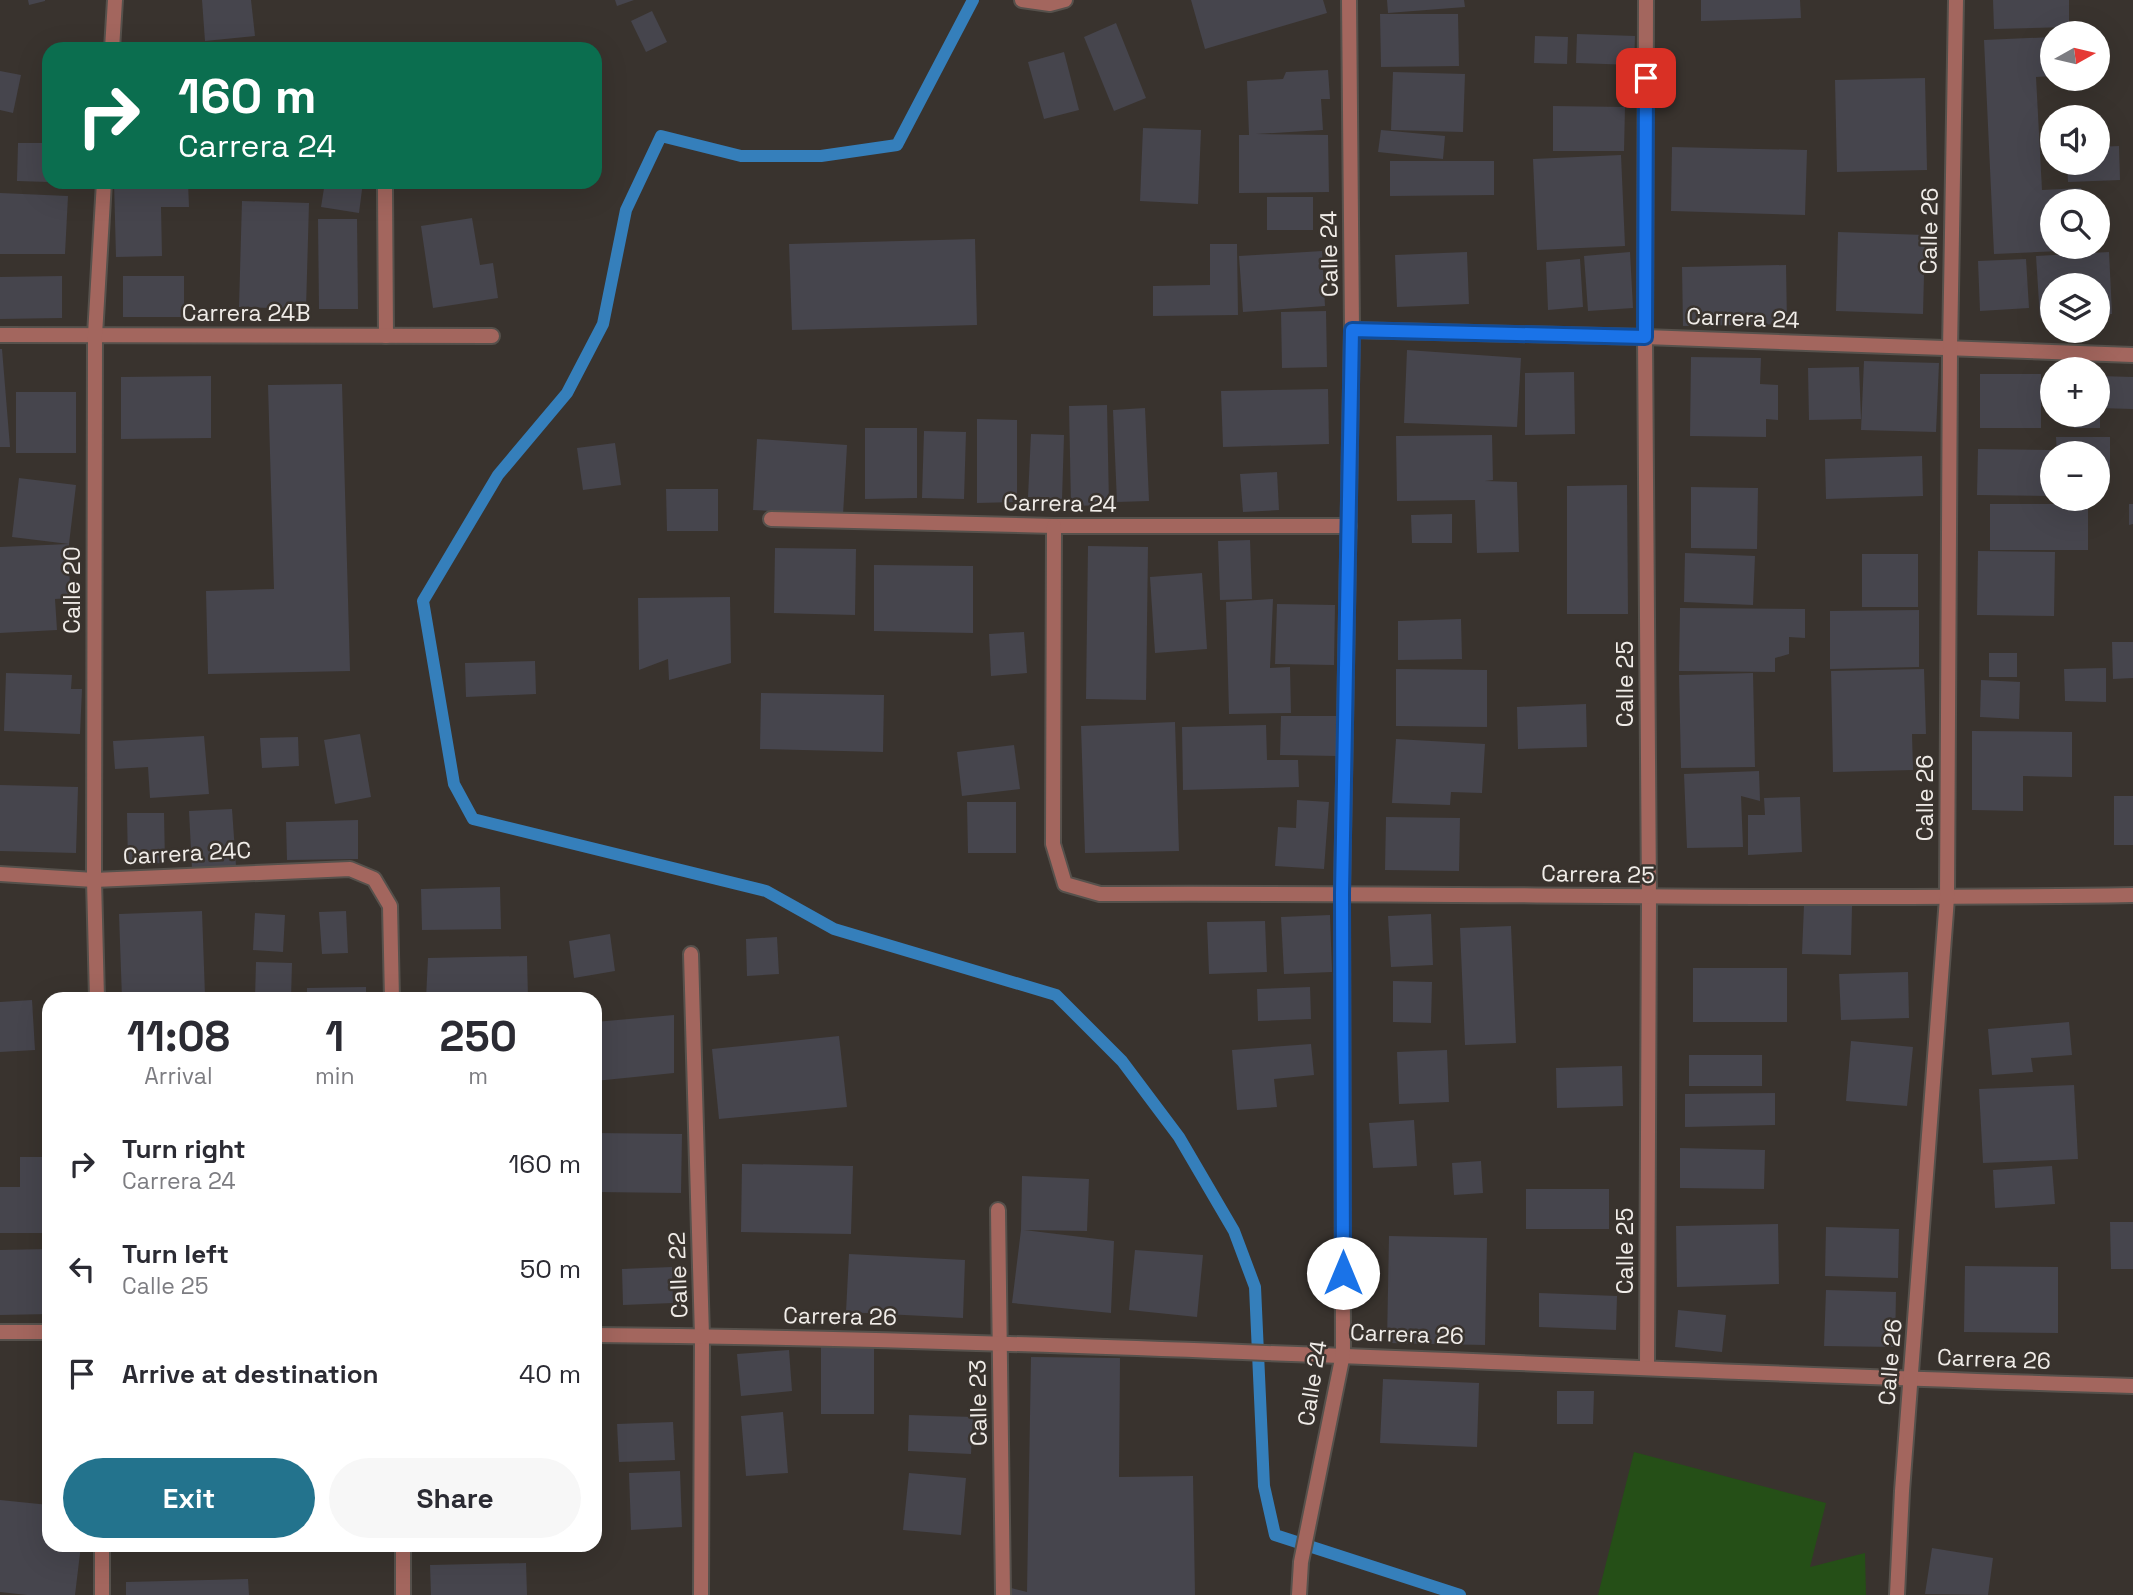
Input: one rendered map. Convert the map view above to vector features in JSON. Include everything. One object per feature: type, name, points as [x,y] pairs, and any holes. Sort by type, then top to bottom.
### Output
[{"type":"street","points":[[112,42],[115,0]]},
{"type":"street","points":[[1023,0],[1050,5],[1065,0]]},
{"type":"street","name":"Calle 24","points":[[1299,1595],[1301,1562],[1343,1354],[1342,893],[1352,330],[1349,0]]},
{"type":"street","name":"Calle 25","points":[[1646,0],[1645,337],[1649,898],[1647,1367]]},
{"type":"street","name":"Calle 26","points":[[1897,1595],[1902,1491],[1947,898],[1950,350],[1956,0]]},
{"type":"street","name":"Calle 20","points":[[97,992],[94,880],[95,335],[104,189]]},
{"type":"street","points":[[385,189],[386,336]]},
{"type":"street","name":"Carrera 24","points":[[1352,330],[1645,337],[2133,355]]},
{"type":"street","name":"Carrera 24B","points":[[0,335],[492,336]]},
{"type":"street","name":"Carrera 24","points":[[771,519],[1054,526],[1349,526]]},
{"type":"street","name":"Carrera 25","points":[[1054,526],[1053,844],[1065,884],[1100,894],[1342,893],[1649,898],[2133,895]]},
{"type":"street","name":"Carrera 24C","points":[[0,874],[94,880],[350,869],[374,879],[390,906],[392,992]]},
{"type":"street","name":"Calle 22","points":[[691,954],[702,1336],[701,1595]]},
{"type":"street","name":"Calle 23","points":[[998,1210],[1003,1595]]},
{"type":"street","points":[[0,1332],[42,1332]]},
{"type":"street","name":"Carrera 26","points":[[602,1335],[1000,1343],[1343,1354],[2133,1386]]},
{"type":"street","points":[[102,1552],[102,1595]]},
{"type":"street","points":[[403,1552],[403,1595]]},
{"type":"green space","points":[[1634,1452],[1826,1503],[1810,1567],[1865,1553],[1866,1595],[1598,1595]]},
{"type":"building","points":[[28,0],[45,0],[45,1],[29,5]]},
{"type":"building","points":[[202,0],[251,0],[255,36],[205,41]]},
{"type":"building","points":[[615,0],[634,0],[617,6]]},
{"type":"building","points":[[1191,0],[1323,0],[1327,13],[1205,49]]},
{"type":"building","points":[[1387,0],[1464,0],[1465,7],[1388,13]]},
{"type":"building","points":[[1701,0],[1800,0],[1801,18],[1701,21]]},
{"type":"building","points":[[1993,0],[2069,0],[2069,21],[2040,21],[2040,28],[1994,29]]},
{"type":"building","points":[[652,11],[667,42],[646,52],[631,21]]},
{"type":"building","points":[[1380,14],[1458,14],[1459,66],[1381,67]]},
{"type":"building","points":[[1116,23],[1146,98],[1114,111],[1084,37]]},
{"type":"building","points":[[1577,34],[1635,36],[1634,65],[1576,63]]},
{"type":"building","points":[[1535,36],[1568,37],[1567,64],[1534,63]]},
{"type":"building","points":[[2040,38],[2040,77],[2036,77],[2042,189],[2040,252],[1994,254],[1984,40]]},
{"type":"building","points":[[1064,52],[1079,110],[1044,119],[1028,62]]},
{"type":"building","points":[[1328,70],[1330,99],[1321,99],[1323,130],[1256,134],[1328,135],[1329,192],[1239,193],[1239,135],[1249,135],[1247,81],[1283,79],[1286,72]]},
{"type":"building","points":[[0,71],[21,75],[13,113],[0,110]]},
{"type":"building","points":[[1393,72],[1465,74],[1463,132],[1391,130]]},
{"type":"building","points":[[1925,78],[1927,170],[1837,172],[1835,80]]},
{"type":"building","points":[[1553,106],[1625,107],[1624,151],[1553,151]]},
{"type":"building","points":[[1143,128],[1201,130],[1198,204],[1140,201]]},
{"type":"building","points":[[1381,130],[1445,136],[1443,159],[1378,152]]},
{"type":"building","points":[[18,143],[42,143],[42,182],[17,181]]},
{"type":"building","points":[[2110,146],[2119,146],[2120,180],[2068,182],[2068,175],[2110,175]]},
{"type":"building","points":[[1672,147],[1807,150],[1805,215],[1671,211]]},
{"type":"building","points":[[1621,155],[1625,246],[1537,250],[1533,159]]},
{"type":"building","points":[[1390,161],[1494,161],[1494,195],[1390,196]]},
{"type":"building","points":[[114,189],[188,189],[189,207],[161,207],[162,256],[116,257]]},
{"type":"building","points":[[324,189],[362,189],[359,213],[321,207]]},
{"type":"building","points":[[0,193],[68,196],[65,254],[0,254]]},
{"type":"building","points":[[1267,197],[1313,197],[1313,230],[1267,230]]},
{"type":"building","points":[[242,201],[309,203],[306,309],[239,307]]},
{"type":"building","points":[[472,218],[480,265],[493,263],[498,298],[433,308],[421,226]]},
{"type":"building","points":[[318,219],[357,219],[358,309],[319,309]]},
{"type":"building","points":[[1838,232],[1925,235],[1923,314],[1836,311]]},
{"type":"building","points":[[975,239],[977,325],[792,330],[789,244]]},
{"type":"building","points":[[1210,244],[1237,244],[1238,315],[1153,316],[1153,286],[1210,285]]},
{"type":"building","points":[[1322,251],[1325,306],[1243,312],[1239,256]]},
{"type":"building","points":[[1467,252],[1469,304],[1397,307],[1395,255]]},
{"type":"building","points":[[1630,252],[1633,308],[1588,311],[1584,256]]},
{"type":"building","points":[[2036,256],[2040,256],[2040,259],[2109,259],[2112,314],[2110,273],[2040,273],[2040,318]]},
{"type":"building","points":[[1580,259],[1583,307],[1548,310],[1546,262]]},
{"type":"building","points":[[2026,259],[2029,308],[1980,311],[1978,261]]},
{"type":"building","points":[[1786,265],[1787,324],[1683,326],[1682,267]]},
{"type":"building","points":[[62,276],[62,318],[0,319],[0,277]]},
{"type":"building","points":[[123,276],[184,276],[184,317],[123,317]]},
{"type":"building","points":[[1326,311],[1327,367],[1282,368],[1281,312]]},
{"type":"building","points":[[2,349],[10,447],[0,447]]},
{"type":"building","points":[[1407,350],[1521,358],[1517,427],[1404,423]]},
{"type":"building","points":[[1691,357],[1761,358],[1760,384],[1778,385],[1778,420],[1766,419],[1766,437],[1690,436]]},
{"type":"building","points":[[1864,361],[1939,363],[1936,432],[1861,430]]},
{"type":"building","points":[[1859,367],[1861,419],[1809,420],[1808,368]]},
{"type":"building","points":[[1574,372],[1575,434],[1525,435],[1525,373]]},
{"type":"building","points":[[1980,374],[2040,374],[2041,428],[1980,428]]},
{"type":"building","points":[[211,376],[211,438],[121,439],[121,377]]},
{"type":"building","points":[[2110,376],[2133,377],[2133,409],[2110,408]]},
{"type":"building","points":[[342,384],[350,671],[208,674],[206,591],[274,589],[268,385]]},
{"type":"building","points":[[1328,389],[1329,444],[1223,447],[1221,391]]},
{"type":"building","points":[[16,392],[76,392],[76,453],[16,453]]},
{"type":"building","points":[[1107,405],[1109,505],[1071,506],[1069,406]]},
{"type":"building","points":[[1145,408],[1149,501],[1117,502],[1113,410]]},
{"type":"building","points":[[977,419],[1017,420],[1017,502],[977,503]]},
{"type":"building","points":[[865,428],[917,428],[917,498],[865,499]]},
{"type":"building","points":[[924,431],[966,432],[964,499],[922,498]]},
{"type":"building","points":[[1031,434],[1064,435],[1062,499],[1028,497]]},
{"type":"building","points":[[1492,435],[1493,480],[1485,481],[1517,482],[1519,552],[1477,553],[1475,500],[1397,501],[1396,436]]},
{"type":"building","points":[[2056,437],[2110,437],[2110,441],[2056,441]]},
{"type":"building","points":[[757,439],[847,445],[843,515],[753,510]]},
{"type":"building","points":[[615,443],[621,485],[583,490],[577,448]]},
{"type":"building","points":[[1978,449],[2040,450],[2040,496],[1977,495]]},
{"type":"building","points":[[1922,456],[1923,496],[1826,499],[1825,459]]},
{"type":"building","points":[[1277,472],[1279,510],[1243,512],[1240,474]]},
{"type":"building","points":[[19,478],[76,485],[69,544],[12,537]]},
{"type":"building","points":[[1627,485],[1628,614],[1567,614],[1567,486]]},
{"type":"building","points":[[1691,487],[1758,488],[1757,549],[1691,548]]},
{"type":"building","points":[[666,489],[718,489],[718,531],[667,531]]},
{"type":"building","points":[[1990,504],[2040,504],[2040,511],[2088,511],[2088,550],[1990,550]]},
{"type":"building","points":[[2129,504],[2133,504],[2133,524],[2129,525]]},
{"type":"building","points":[[1452,514],[1452,543],[1412,543],[1411,515]]},
{"type":"building","points":[[1250,540],[1252,599],[1220,600],[1218,541]]},
{"type":"building","points":[[69,544],[70,598],[55,599],[57,630],[0,633],[0,547]]},
{"type":"building","points":[[1088,546],[1148,547],[1146,700],[1086,699]]},
{"type":"building","points":[[775,548],[856,549],[855,615],[774,613]]},
{"type":"building","points":[[1978,551],[2055,552],[2054,616],[1977,615]]},
{"type":"building","points":[[1685,553],[1755,556],[1753,605],[1684,602]]},
{"type":"building","points":[[1862,554],[1918,554],[1918,607],[1862,607]]},
{"type":"building","points":[[874,565],[973,566],[973,633],[874,631]]},
{"type":"building","points":[[1202,573],[1207,649],[1155,653],[1150,577]]},
{"type":"building","points":[[730,597],[731,663],[669,680],[668,659],[639,670],[638,598]]},
{"type":"building","points":[[1273,599],[1270,668],[1290,667],[1291,713],[1229,714],[1226,602]]},
{"type":"building","points":[[1277,604],[1335,605],[1334,665],[1275,664]]},
{"type":"building","points":[[1680,608],[1805,609],[1805,638],[1789,637],[1789,654],[1775,658],[1775,672],[1679,671]]},
{"type":"building","points":[[1919,610],[1919,667],[1830,669],[1830,611]]},
{"type":"building","points":[[1461,619],[1462,659],[1398,660],[1398,621]]},
{"type":"building","points":[[1024,632],[1027,673],[991,676],[989,634]]},
{"type":"building","points":[[2112,642],[2133,642],[2133,678],[2113,679]]},
{"type":"building","points":[[1989,653],[2017,653],[2017,677],[1989,677]]},
{"type":"building","points":[[535,661],[536,694],[466,697],[465,663]]},
{"type":"building","points":[[2106,668],[2106,702],[2065,701],[2064,669]]},
{"type":"building","points":[[1396,669],[1487,670],[1487,727],[1396,726]]},
{"type":"building","points":[[1924,669],[1926,734],[1912,734],[1913,770],[1833,772],[1831,671]]},
{"type":"building","points":[[6,673],[72,675],[71,689],[82,689],[80,734],[4,731]]},
{"type":"building","points":[[1753,673],[1755,767],[1681,768],[1679,675]]},
{"type":"building","points":[[1981,680],[2020,682],[2019,719],[1980,717]]},
{"type":"building","points":[[761,693],[884,695],[883,752],[760,749]]},
{"type":"building","points":[[1586,704],[1587,747],[1518,749],[1517,707]]},
{"type":"building","points":[[1281,716],[1338,716],[1337,756],[1280,755]]},
{"type":"building","points":[[1175,722],[1179,851],[1085,853],[1081,726]]},
{"type":"building","points":[[1266,725],[1267,760],[1298,760],[1299,787],[1183,790],[1182,727]]},
{"type":"building","points":[[1972,731],[2072,732],[2072,777],[2023,776],[2023,811],[1972,810]]},
{"type":"building","points":[[360,734],[371,797],[335,804],[324,740]]},
{"type":"building","points":[[204,736],[209,794],[150,798],[148,767],[115,769],[113,741]]},
{"type":"building","points":[[298,737],[299,766],[262,768],[260,738]]},
{"type":"building","points":[[1396,739],[1485,744],[1482,793],[1451,792],[1450,805],[1392,803]]},
{"type":"building","points":[[1014,745],[1020,789],[962,796],[957,752]]},
{"type":"building","points":[[1759,771],[1760,801],[1741,796],[1743,847],[1687,848],[1684,774]]},
{"type":"building","points":[[0,785],[78,787],[76,853],[0,851]]},
{"type":"building","points":[[2114,796],[2133,796],[2133,845],[2114,845]]},
{"type":"building","points":[[1800,797],[1802,852],[1748,855],[1748,815],[1765,815],[1764,798]]},
{"type":"building","points":[[1297,800],[1329,802],[1324,869],[1275,866],[1278,827],[1296,828]]},
{"type":"building","points":[[967,802],[1016,802],[1016,853],[968,853]]},
{"type":"building","points":[[232,809],[236,866],[192,869],[189,811]]},
{"type":"building","points":[[127,813],[164,813],[165,863],[128,864]]},
{"type":"building","points":[[1386,817],[1460,818],[1459,871],[1385,870]]},
{"type":"building","points":[[358,820],[358,859],[287,860],[286,822]]},
{"type":"building","points":[[500,887],[501,929],[422,930],[421,889]]},
{"type":"building","points":[[1804,905],[1852,906],[1851,955],[1802,954]]},
{"type":"building","points":[[202,911],[205,992],[122,992],[119,914]]},
{"type":"building","points":[[346,911],[348,953],[322,954],[319,912]]},
{"type":"building","points":[[255,913],[285,915],[283,952],[253,950]]},
{"type":"building","points":[[1431,914],[1433,965],[1391,967],[1388,916]]},
{"type":"building","points":[[1330,915],[1332,972],[1284,974],[1281,917]]},
{"type":"building","points":[[1265,921],[1267,972],[1209,974],[1207,922]]},
{"type":"building","points":[[1511,926],[1516,1043],[1465,1045],[1460,928]]},
{"type":"building","points":[[610,934],[615,971],[574,978],[569,941]]},
{"type":"building","points":[[777,937],[779,974],[747,976],[746,939]]},
{"type":"building","points":[[527,956],[528,992],[426,992],[428,958]]},
{"type":"building","points":[[256,962],[292,963],[291,992],[255,992]]},
{"type":"building","points":[[1693,968],[1787,968],[1787,1022],[1693,1022]]},
{"type":"building","points":[[1908,972],[1909,1018],[1841,1020],[1839,974]]},
{"type":"building","points":[[1393,981],[1432,982],[1431,1023],[1393,1022]]},
{"type":"building","points":[[366,987],[366,992],[307,992],[307,988]]},
{"type":"building","points":[[1310,987],[1311,1019],[1258,1021],[1257,989]]},
{"type":"building","points":[[32,1000],[35,1050],[0,1052],[0,1002]]},
{"type":"building","points":[[674,1015],[674,1073],[602,1080],[602,1021]]},
{"type":"building","points":[[2069,1022],[2072,1055],[2031,1058],[2033,1072],[1992,1075],[1988,1029]]},
{"type":"building","points":[[839,1036],[847,1107],[719,1119],[712,1049]]},
{"type":"building","points":[[1851,1041],[1913,1047],[1907,1106],[1846,1101]]},
{"type":"building","points":[[1311,1044],[1314,1075],[1274,1079],[1277,1107],[1237,1110],[1232,1050]]},
{"type":"building","points":[[1447,1050],[1449,1102],[1399,1104],[1397,1052]]},
{"type":"building","points":[[1689,1055],[1762,1055],[1762,1086],[1689,1086]]},
{"type":"building","points":[[1622,1066],[1623,1106],[1557,1108],[1556,1068]]},
{"type":"building","points":[[2074,1085],[2078,1159],[1983,1163],[1979,1089]]},
{"type":"building","points":[[1775,1093],[1775,1125],[1685,1127],[1685,1094]]},
{"type":"building","points":[[1414,1120],[1417,1166],[1373,1168],[1369,1123]]},
{"type":"building","points":[[602,1133],[682,1134],[681,1193],[602,1192]]},
{"type":"building","points":[[1680,1148],[1765,1150],[1764,1189],[1680,1188]]},
{"type":"building","points":[[20,1157],[42,1157],[42,1233],[0,1233],[0,1187],[20,1187]]},
{"type":"building","points":[[1481,1161],[1483,1193],[1454,1195],[1452,1163]]},
{"type":"building","points":[[742,1164],[853,1166],[851,1234],[741,1232]]},
{"type":"building","points":[[2052,1166],[2055,1204],[1995,1208],[1993,1170]]},
{"type":"building","points":[[1022,1176],[1089,1179],[1087,1231],[1024,1230],[1114,1241],[1111,1313],[1012,1303],[1021,1230]]},
{"type":"building","points":[[1526,1189],[1609,1189],[1609,1229],[1526,1229]]},
{"type":"building","points":[[2110,1222],[2133,1222],[2133,1269],[2111,1269]]},
{"type":"building","points":[[1778,1224],[1779,1284],[1677,1287],[1676,1226]]},
{"type":"building","points":[[1826,1227],[1899,1229],[1898,1278],[1825,1276]]},
{"type":"building","points":[[1389,1236],[1487,1238],[1485,1345],[1387,1343]]},
{"type":"building","points":[[42,1249],[42,1314],[0,1315],[0,1250]]},
{"type":"building","points":[[1135,1250],[1203,1255],[1197,1317],[1129,1310]]},
{"type":"building","points":[[849,1254],[965,1260],[963,1318],[846,1312]]},
{"type":"building","points":[[1965,1266],[2058,1267],[2058,1333],[1964,1332]]},
{"type":"building","points":[[672,1267],[673,1303],[623,1305],[622,1269]]},
{"type":"building","points":[[1826,1290],[1896,1292],[1895,1347],[1824,1346]]},
{"type":"building","points":[[1539,1293],[1617,1296],[1616,1330],[1539,1327]]},
{"type":"building","points":[[1678,1310],[1726,1315],[1722,1352],[1675,1347]]},
{"type":"building","points":[[821,1343],[874,1343],[874,1414],[821,1414]]},
{"type":"building","points":[[789,1350],[792,1391],[741,1396],[737,1354]]},
{"type":"building","points":[[1031,1357],[1120,1358],[1119,1477],[1193,1476],[1195,1595],[1011,1595],[1011,1588],[1027,1592]]},
{"type":"building","points":[[1383,1379],[1479,1383],[1477,1447],[1380,1443]]},
{"type":"building","points":[[1557,1391],[1594,1391],[1593,1424],[1557,1424]]},
{"type":"building","points":[[783,1412],[788,1473],[746,1476],[741,1416]]},
{"type":"building","points":[[909,1415],[973,1417],[971,1454],[908,1451]]},
{"type":"building","points":[[673,1422],[675,1460],[619,1462],[617,1424]]},
{"type":"building","points":[[680,1471],[682,1527],[631,1530],[629,1473]]},
{"type":"building","points":[[909,1473],[966,1478],[961,1535],[903,1530]]},
{"type":"building","points":[[0,1500],[42,1504],[42,1552],[80,1552],[75,1595],[0,1592]]},
{"type":"building","points":[[1932,1548],[1993,1558],[1988,1595],[1925,1594]]},
{"type":"building","points":[[526,1563],[527,1595],[431,1595],[430,1565]]},
{"type":"building","points":[[248,1579],[249,1595],[126,1595],[126,1582]]},
{"type":"waterway","points":[[973,0],[897,145],[821,156],[741,156],[661,136],[626,210],[603,324],[567,393],[498,475],[423,601],[454,784],[473,819],[766,891],[834,929],[1056,995],[1122,1061],[1179,1137],[1234,1231],[1255,1287],[1264,1486],[1275,1535],[1460,1595]]},
{"type":"route","points":[[1343,1273],[1342,893],[1352,330],[1645,337],[1646,78]]}]
